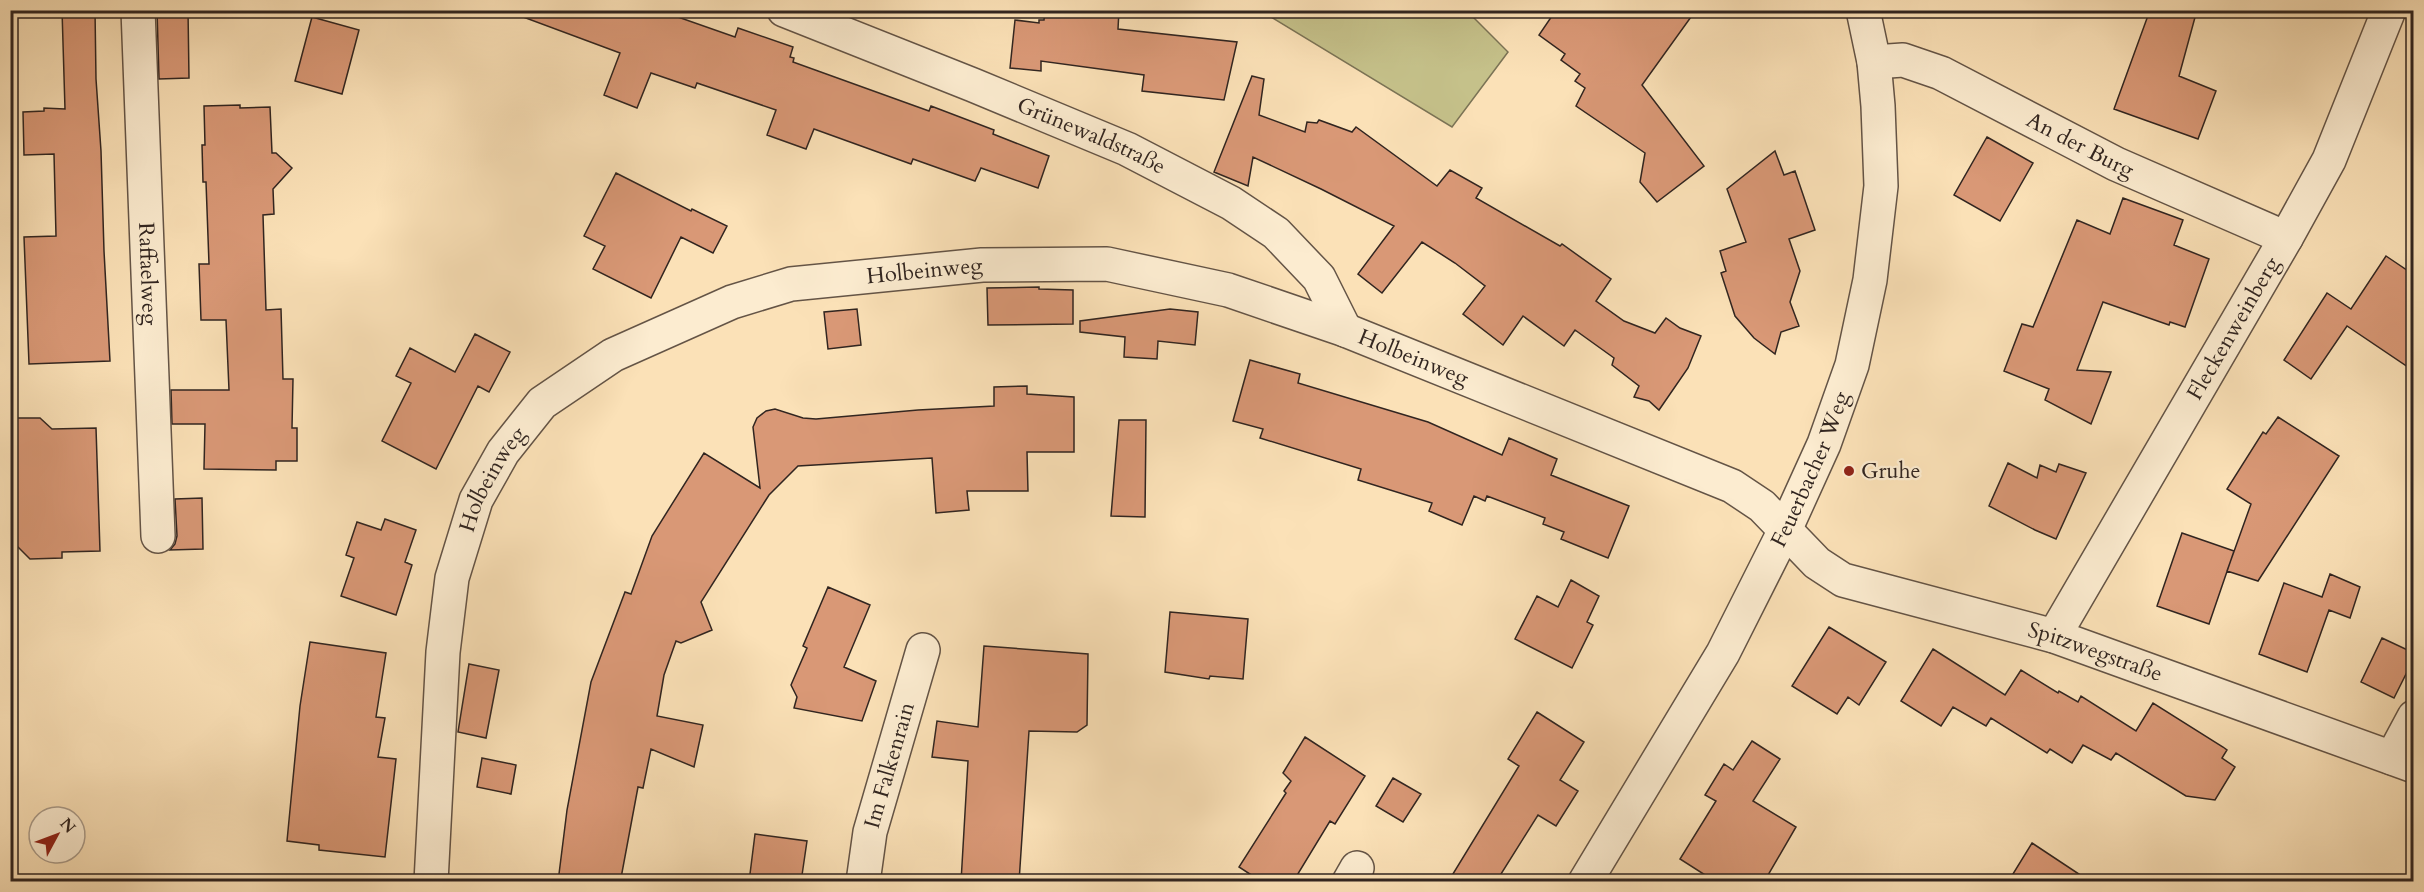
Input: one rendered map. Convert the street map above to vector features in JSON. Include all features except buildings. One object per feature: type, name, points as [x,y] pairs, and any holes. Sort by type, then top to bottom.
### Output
[{"type":"street","name":"Raffaelweg","points":[[138,10],[158,536]]},
{"type":"street","name":"Grünewaldstraße","points":[[784,10],[1127,149],[1231,203],[1276,233],[1319,278],[1345,330]]},
{"type":"street","name":"Feuerbacher Weg","points":[[1585,882],[1723,653],[1785,530],[1824,444],[1852,365],[1870,280],[1881,186],[1875,62],[1863,10]]},
{"type":"street","name":"Fleckenweinberg","points":[[2054,636],[2329,160],[2389,10]]},
{"type":"street","name":"An der Burg","points":[[1875,62],[1903,60],[1941,73],[2116,164],[2286,238]]},
{"type":"street","name":"Holbeinweg","points":[[431,882],[443,652],[452,578],[476,500],[503,452],[542,403],[613,355],[732,302],[791,284],[982,265],[1107,264],[1228,290],[1345,330],[1732,486],[1762,506],[1785,530]]},
{"type":"street","name":"Spitzwegstraße","points":[[1785,530],[1817,563],[1843,580],[2054,636],[2403,762]]},
{"type":"street","name":"Im Falkenrain","points":[[863,882],[870,832],[923,650]]},
{"type":"street","points":[[2403,762],[2414,717]]},
{"type":"shaded area","points":[[1261,11],[1467,11],[1508,52],[1452,127]]},
{"type":"place","name":"Gruhe","points":[[1849,471]]}]
